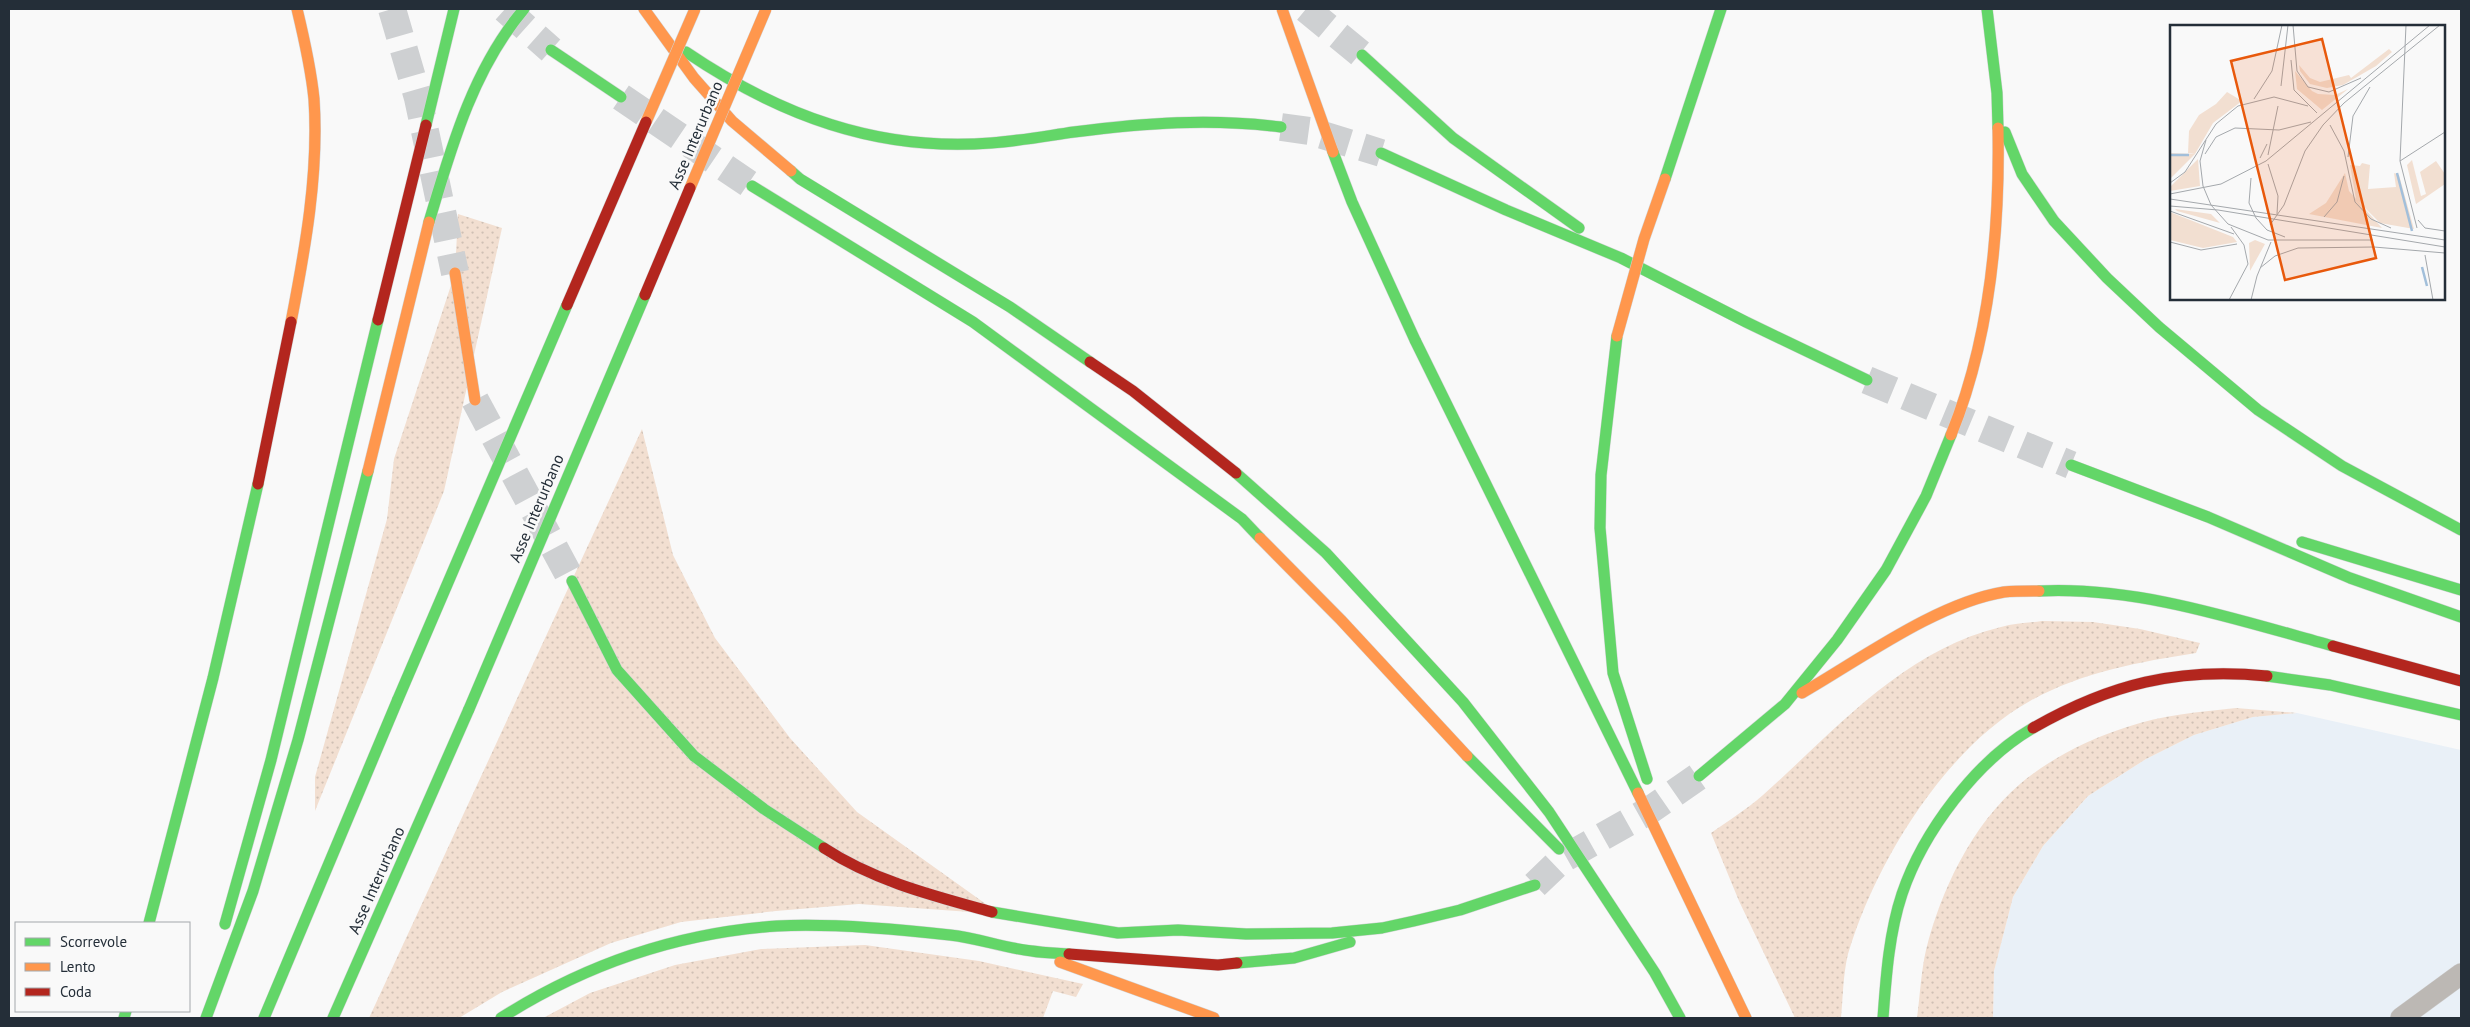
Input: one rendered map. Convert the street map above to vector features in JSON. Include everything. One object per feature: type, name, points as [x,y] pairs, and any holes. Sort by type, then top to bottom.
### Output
[{"type":"highway","points":[[149,922],[196,745],[254,505],[310,214],[314,109],[297,9]]},
{"type":"highway","points":[[205,1018],[222,938],[270,760],[454,9]]},
{"type":"highway","points":[[205,1018],[253,891],[298,740],[346,558],[424,240],[450,150],[476,87],[503,34],[524,9]]},
{"type":"highway","points":[[644,9],[694,78],[732,121],[800,179],[1010,307],[1133,391],[1236,473],[1326,553],[1463,702],[1549,812],[1610,902],[1655,973],[1680,1018]]},
{"type":"highway","points":[[264,1018],[398,699],[695,9]]},
{"type":"highway","name":"Asse Interurbano","points":[[333,1018],[469,709],[766,9]]},
{"type":"highway","points":[[1282,9],[1317,112],[1352,202],[1415,340],[1674,866],[1746,1018]]},
{"type":"highway","points":[[1674,866],[1614,673],[1600,528],[1601,475],[1617,336],[1644,239],[1721,9]]},
{"type":"highway","points":[[1786,703],[1873,592],[1904,542],[1934,482],[1955,428],[1976,360],[1991,280],[1999,205],[2000,121],[1987,9]]},
{"type":"highway","points":[[666,38],[721,78],[795,115],[856,134],[918,144],[981,144],[1150,124],[1233,121],[1282,127]]},
{"type":"highway","points":[[550,50],[621,98]]},
{"type":"highway","points":[[1362,55],[1453,138],[1621,258]]},
{"type":"highway","points":[[2000,121],[2022,174],[2054,221],[2107,278],[2159,327],[2258,410],[2342,466],[2461,530]]},
{"type":"highway","points":[[1381,152],[1506,210],[1621,258],[1746,322],[1867,380]]},
{"type":"highway","points":[[752,186],[973,322],[1242,519],[1341,620],[1426,714],[1610,902]]},
{"type":"highway","points":[[455,273],[475,400]]},
{"type":"highway","points":[[2071,465],[2208,517],[2350,578],[2461,618]]},
{"type":"highway","points":[[2208,517],[2360,558],[2461,590]]},
{"type":"highway","points":[[572,581],[617,670],[694,756],[764,809],[841,859],[922,893],[1002,915],[1118,933],[1178,930],[1246,934],[1332,933],[1382,928],[1460,910],[1535,885]]},
{"type":"highway","points":[[1699,776],[1786,703],[1903,634],[1949,611],[2002,593],[2052,589],[2097,591],[2147,598],[2291,634],[2461,681]]},
{"type":"highway","points":[[1883,1018],[1887,961],[1901,896],[1928,836],[1959,791],[1996,755],[2045,720],[2095,695],[2146,681],[2197,674],[2258,675],[2333,685],[2461,715]]},
{"type":"highway","points":[[501,1018],[529,1000],[580,973],[644,949],[716,933],[778,926],[868,928],[953,935],[1030,951],[1218,965],[1294,958],[1338,947],[1382,928]]},
{"type":"highway","points":[[1030,951],[1214,1018]]},
{"type":"lane","points":[[2401,1018],[2461,974]]},
{"type":"shaded area","points":[[458,214],[502,228],[444,491],[315,811],[315,777],[387,519],[394,459],[455,273]]},
{"type":"shaded area","points":[[642,429],[673,555],[715,638],[790,738],[857,812],[990,907],[984,913],[859,904],[681,922],[611,943],[502,992],[459,1018],[369,1018]]},
{"type":"shaded area","points":[[2042,621],[2093,622],[2140,629],[2200,643],[2196,653],[2153,660],[2090,675],[2050,691],[2030,701],[1999,722],[1970,748],[1942,778],[1917,811],[1895,846],[1876,883],[1860,919],[1848,954],[1841,1018],[1795,1018],[1739,901],[1711,833],[1757,800],[1872,696],[1932,654],[1965,638],[2006,626]]},
{"type":"shaded area","points":[[2236,708],[2297,713],[2253,717],[2194,735],[2146,759],[2088,796],[2043,846],[2013,897],[1994,971],[1993,1018],[1917,1018],[1926,950],[1940,905],[1973,839],[2003,800],[2044,766],[2071,750],[2099,737],[2140,723],[2181,714]]},
{"type":"shaded area","points":[[2297,713],[2461,750],[2461,1018],[1993,1018],[1994,971],[2013,897],[2043,846],[2088,796],[2146,759],[2194,735],[2253,717]]},
{"type":"shaded area","points":[[865,945],[979,961],[1083,984],[1076,997],[1053,991],[1043,1018],[543,1018],[590,993],[675,965],[761,949]]},
{"type":"tunnel","points":[[392,9],[418,98],[455,273]]},
{"type":"tunnel","points":[[505,9],[551,50]]},
{"type":"tunnel","points":[[1306,9],[1362,55]]},
{"type":"tunnel","points":[[621,97],[752,186]]},
{"type":"tunnel","points":[[1281,127],[1310,131],[1381,153]]},
{"type":"tunnel","points":[[1867,380],[2071,465]]},
{"type":"tunnel","points":[[475,400],[572,581]]},
{"type":"tunnel","points":[[1535,885],[1561,860],[1650,810],[1699,776]]},
{"type":"traffic: fast","points":[[426,125],[454,9]]},
{"type":"traffic: fast","points":[[429,222],[455,138],[477,83],[506,32],[524,9]]},
{"type":"traffic: fast","points":[[1665,179],[1721,9]]},
{"type":"traffic: fast","points":[[1987,9],[1997,93],[1998,128]]},
{"type":"traffic: fast","points":[[551,50],[621,97]]},
{"type":"traffic: fast","points":[[686,52],[757,94],[793,111],[869,135],[908,141],[949,144],[991,143],[1100,129],[1203,122],[1281,127]]},
{"type":"traffic: fast","points":[[1362,55],[1453,138],[1579,228]]},
{"type":"traffic: fast","points":[[2005,132],[2022,174],[2054,221],[2107,278],[2159,327],[2258,410],[2342,466],[2461,530]]},
{"type":"traffic: fast","points":[[1333,152],[1352,202],[1415,340]]},
{"type":"traffic: fast","points":[[1381,153],[1506,210],[1621,258],[1746,322],[1867,380]]},
{"type":"traffic: fast","points":[[791,171],[800,179],[1010,307],[1090,362]]},
{"type":"traffic: fast","points":[[752,186],[973,322],[1242,519],[1260,538]]},
{"type":"traffic: fast","points":[[469,709],[645,295]]},
{"type":"traffic: fast","points":[[398,699],[567,305]]},
{"type":"traffic: fast","points":[[225,924],[271,760],[378,320]]},
{"type":"traffic: fast","points":[[1617,336],[1601,475],[1600,528],[1613,673],[1647,779]]},
{"type":"traffic: fast","points":[[1415,340],[1638,793]]},
{"type":"traffic: fast","points":[[1699,776],[1785,704],[1837,640],[1886,570],[1926,496],[1951,435]]},
{"type":"traffic: fast","points":[[2071,465],[2208,517],[2350,578],[2461,617]]},
{"type":"traffic: fast","points":[[206,1018],[253,891],[298,740],[368,471]]},
{"type":"traffic: fast","points":[[1236,473],[1326,553],[1463,702],[1549,812],[1655,973],[1680,1018]]},
{"type":"traffic: fast","points":[[149,922],[213,678],[258,484]]},
{"type":"traffic: fast","points":[[2302,542],[2461,590]]},
{"type":"traffic: fast","points":[[572,581],[617,670],[694,756],[764,809],[824,848]]},
{"type":"traffic: fast","points":[[2039,591],[2076,591],[2150,599],[2224,616],[2333,646]]},
{"type":"traffic: fast","points":[[2267,676],[2330,685],[2461,715]]},
{"type":"traffic: fast","points":[[264,1018],[398,699]]},
{"type":"traffic: fast","points":[[333,1018],[469,709]]},
{"type":"traffic: fast","points":[[1883,1018],[1894,924],[1911,870],[1938,823],[1972,779],[1991,759],[2033,728]]},
{"type":"traffic: fast","points":[[1467,756],[1559,849]]},
{"type":"traffic: fast","points":[[992,912],[1118,933],[1178,930],[1246,934],[1332,933],[1382,928],[1414,921],[1460,910],[1535,885]]},
{"type":"traffic: fast","points":[[501,1018],[566,982],[633,954],[703,936],[740,930],[798,925],[886,929],[960,936],[1022,950],[1069,954]]},
{"type":"traffic: fast","points":[[1237,963],[1294,958],[1350,942]]},
{"type":"traffic: fast","points":[[124,1018],[126,1012]]},
{"type":"traffic: slow","points":[[291,322],[310,211],[315,127],[313,88],[297,9]]},
{"type":"traffic: slow","points":[[644,9],[694,78],[732,121],[791,171]]},
{"type":"traffic: slow","points":[[646,122],[695,9]]},
{"type":"traffic: slow","points":[[690,188],[766,9]]},
{"type":"traffic: slow","points":[[1282,9],[1333,152]]},
{"type":"traffic: slow","points":[[1951,435],[1975,361],[1984,323],[1990,284],[1997,206],[1998,128]]},
{"type":"traffic: slow","points":[[1617,336],[1644,239],[1665,179]]},
{"type":"traffic: slow","points":[[368,471],[429,222]]},
{"type":"traffic: slow","points":[[455,273],[475,400]]},
{"type":"traffic: slow","points":[[1260,538],[1341,620],[1467,756]]},
{"type":"traffic: slow","points":[[1802,693],[1900,634],[1952,608],[1979,598],[2004,592],[2039,591]]},
{"type":"traffic: slow","points":[[1638,793],[1746,1018]]},
{"type":"traffic: slow","points":[[1060,962],[1214,1018]]},
{"type":"traffic: jam","points":[[567,305],[646,122]]},
{"type":"traffic: jam","points":[[378,320],[426,125]]},
{"type":"traffic: jam","points":[[645,295],[690,188]]},
{"type":"traffic: jam","points":[[258,484],[291,322]]},
{"type":"traffic: jam","points":[[1090,362],[1133,391],[1236,473]]},
{"type":"traffic: jam","points":[[2333,646],[2461,681]]},
{"type":"traffic: jam","points":[[2033,728],[2090,700],[2146,682],[2204,674],[2267,676]]},
{"type":"traffic: jam","points":[[824,848],[843,860],[884,879],[992,912]]},
{"type":"traffic: jam","points":[[1069,954],[1218,965],[1237,963]]}]
